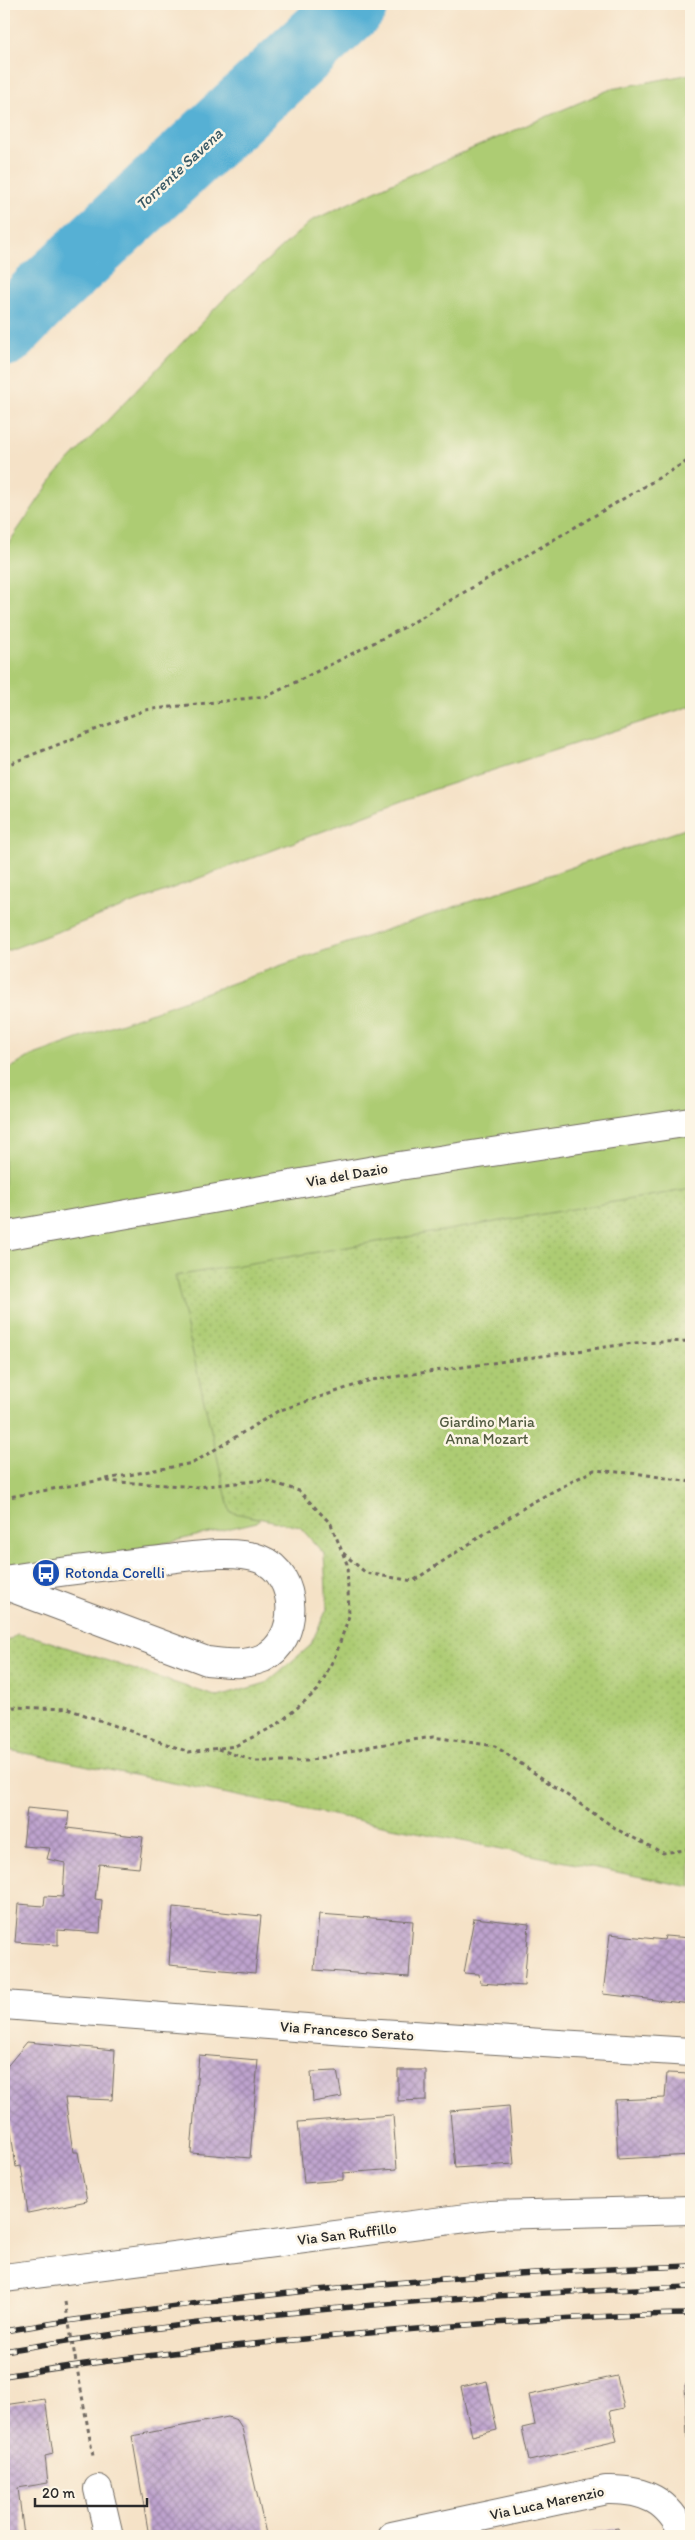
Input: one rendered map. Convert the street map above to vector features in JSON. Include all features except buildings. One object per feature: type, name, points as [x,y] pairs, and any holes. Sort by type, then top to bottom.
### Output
[{"type":"street","name":"Via del Dazio","points":[[4,1236],[386,1168],[691,1122]]},
{"type":"street","points":[[4,1580],[221,1554],[261,1559],[280,1573],[291,1594],[291,1610],[279,1647],[263,1657],[239,1665],[207,1661],[4,1585]]},
{"type":"street","name":"Via Francesco Serato","points":[[4,2005],[347,2031],[691,2052]]},
{"type":"street","name":"Via San Ruffillo","points":[[4,2278],[489,2215],[691,2210]]},
{"type":"street","points":[[98,2489],[109,2536]]},
{"type":"street","name":"Via Luca Marenzio","points":[[392,2536],[606,2490],[627,2489],[644,2493],[660,2503],[672,2515],[684,2536]]},
{"type":"path","points":[[4,766],[145,710],[268,696],[405,627],[691,459]]},
{"type":"path","points":[[4,1498],[193,1464],[278,1411],[371,1380],[634,1343],[691,1341]]},
{"type":"path","points":[[342,1552],[366,1574],[413,1581],[531,1503],[594,1470],[641,1474],[691,1482]]},
{"type":"path","points":[[4,1709],[12,1707],[68,1709],[189,1752],[235,1746],[277,1725],[318,1690],[336,1654],[350,1616],[347,1564],[331,1524],[299,1490],[265,1480],[181,1488],[104,1481]]},
{"type":"path","points":[[215,1748],[254,1761],[307,1761],[372,1746],[433,1737],[495,1746],[618,1830],[663,1853],[691,1849]]},
{"type":"path","points":[[59,2271],[98,2489]]},
{"type":"green space","points":[[691,74],[691,706],[429,791],[4,952],[4,550],[56,474],[226,297],[311,221],[392,183],[611,89]]},
{"type":"green space","points":[[691,827],[691,1281],[315,1445],[257,1522],[4,1580],[4,1072],[31,1056],[282,965]]},
{"type":"green space","name":"Giardino Maria Anna Mozart","points":[[691,1189],[691,1887],[4,1749],[4,1644],[17,1634],[38,1638],[218,1697],[266,1683],[310,1646],[327,1609],[324,1554],[300,1527],[230,1512],[175,1276]]},
{"type":"waterway","name":"Torrente Savena","points":[[4,333],[40,296],[354,4]]},
{"type":"railway","points":[[4,2331],[175,2306],[346,2287],[519,2274],[691,2266]]},
{"type":"railway","points":[[4,2351],[175,2326],[346,2307],[432,2300],[691,2287]]},
{"type":"railway","points":[[4,2376],[154,2355],[355,2334],[548,2319],[691,2314]]},
{"type":"place","name":"Rotonda Corelli","points":[[46,1573]]}]
